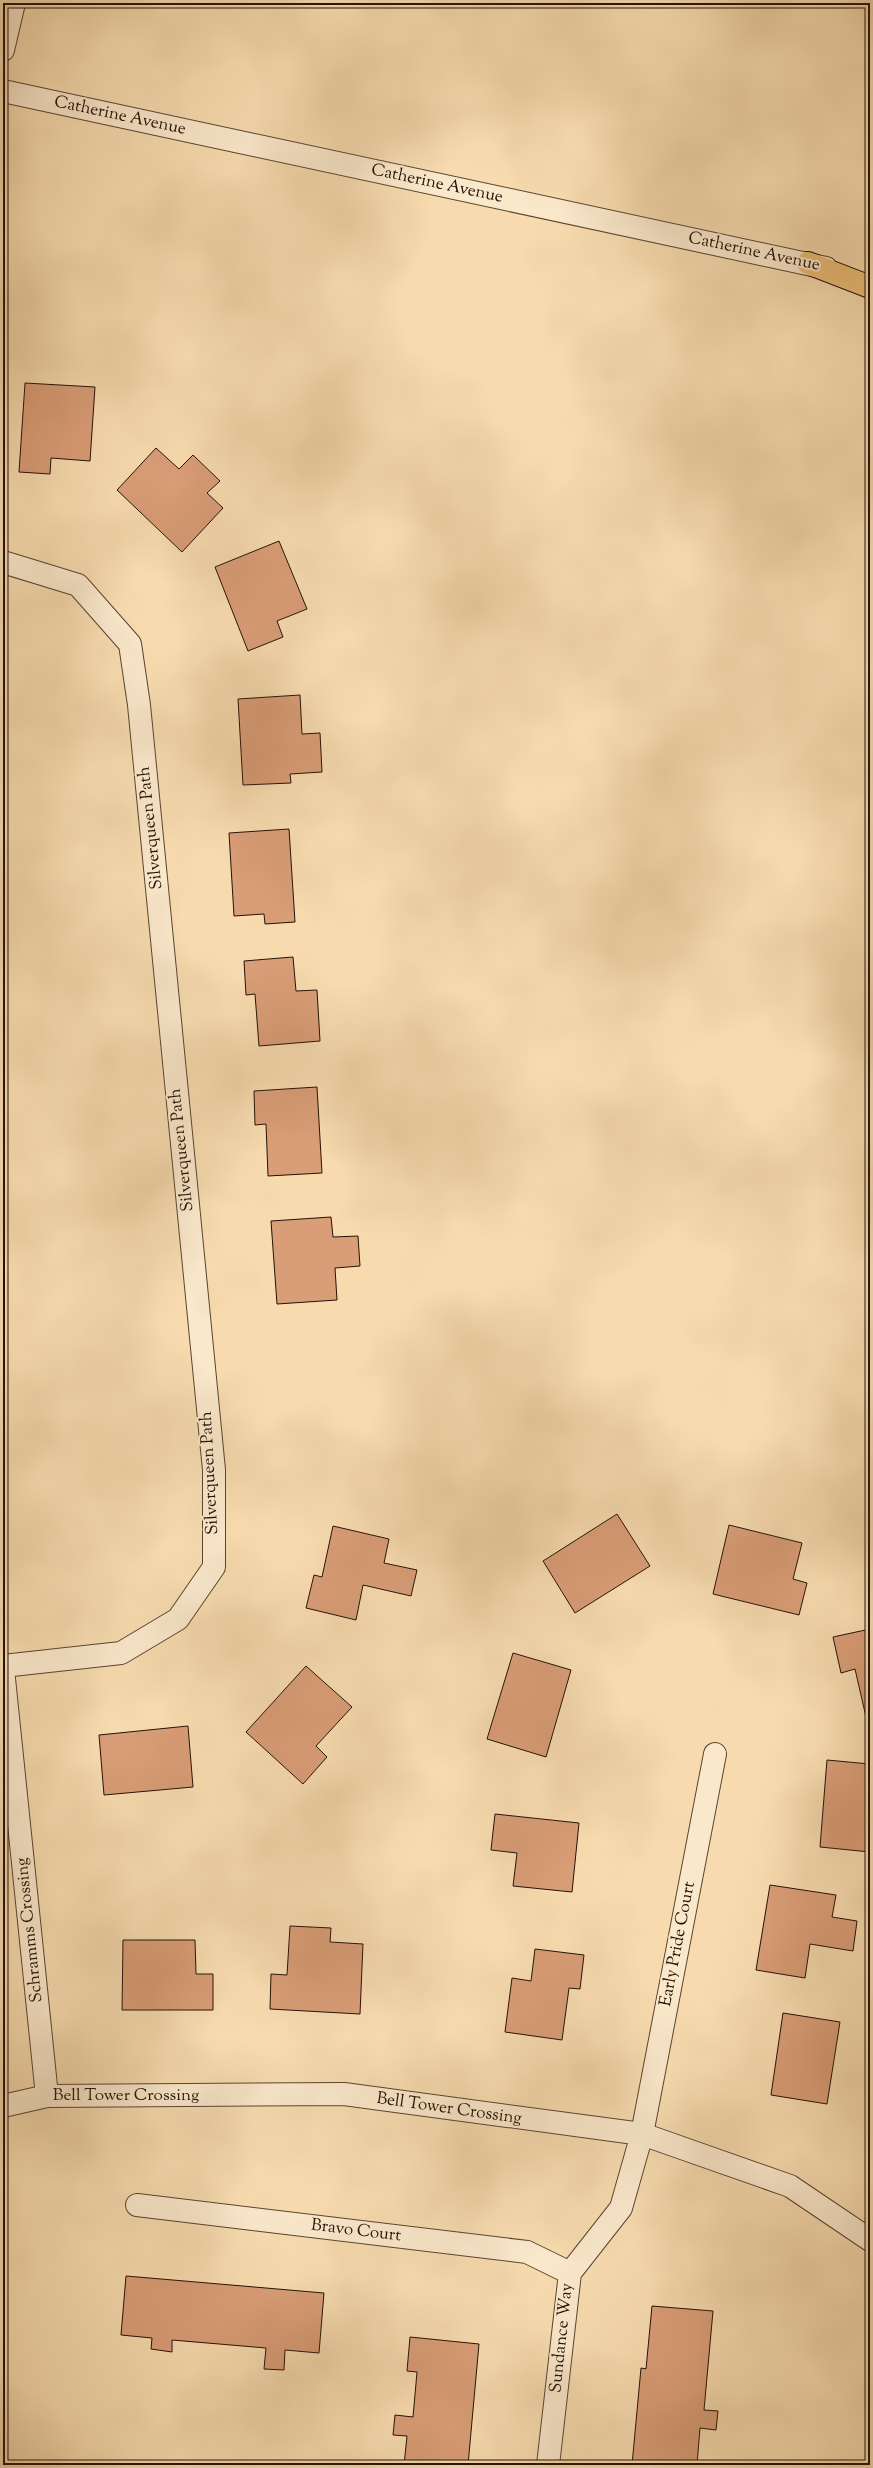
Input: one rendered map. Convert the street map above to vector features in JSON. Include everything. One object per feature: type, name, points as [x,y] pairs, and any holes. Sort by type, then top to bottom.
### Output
[{"type":"highway","points":[[808,263],[870,287]]},
{"type":"street","points":[[3,50],[14,3]]},
{"type":"street","name":"Catherine Avenue","points":[[3,91],[808,263],[870,279]]},
{"type":"street","name":"Silverqueen Path","points":[[3,562],[78,585],[130,644],[139,705],[214,1470],[214,1567],[178,1618],[121,1653],[3,1668]]},
{"type":"street","name":"Schramms Crossing","points":[[3,1668],[47,2096]]},
{"type":"street","name":"Early Pride Court","points":[[642,2134],[715,1754]]},
{"type":"street","name":"Bell Tower Crossing","points":[[3,2106],[47,2096],[344,2094],[642,2134],[790,2186],[870,2240]]},
{"type":"street","name":"Sundance Way","points":[[548,2465],[570,2273],[621,2208],[642,2134]]},
{"type":"street","name":"Bravo Court","points":[[137,2205],[527,2252],[570,2273]]},
{"type":"building","points":[[25,383],[95,387],[90,461],[51,458],[50,474],[19,472]]},
{"type":"building","points":[[156,448],[179,469],[193,455],[220,481],[207,493],[223,508],[182,552],[117,490]]},
{"type":"building","points":[[279,541],[307,609],[277,621],[283,637],[248,651],[215,567]]},
{"type":"building","points":[[300,695],[302,734],[320,733],[322,772],[290,774],[291,783],[243,785],[238,699]]},
{"type":"building","points":[[289,829],[295,922],[265,924],[264,914],[234,916],[229,833]]},
{"type":"building","points":[[293,957],[296,991],[317,990],[320,1041],[259,1046],[255,994],[246,995],[244,961]]},
{"type":"building","points":[[317,1087],[322,1173],[268,1176],[266,1124],[255,1125],[254,1091]]},
{"type":"building","points":[[331,1217],[333,1237],[358,1236],[360,1266],[335,1268],[337,1300],[277,1304],[271,1221]]},
{"type":"building","points":[[617,1514],[650,1566],[575,1613],[543,1561]]},
{"type":"building","points":[[729,1525],[802,1543],[793,1579],[807,1583],[799,1615],[713,1594]]},
{"type":"building","points":[[333,1526],[389,1539],[384,1563],[417,1570],[411,1596],[363,1585],[356,1620],[306,1608],[314,1575],[322,1577]]},
{"type":"building","points":[[870,1629],[870,1716],[866,1717],[855,1669],[841,1673],[833,1637]]},
{"type":"building","points":[[513,1653],[571,1670],[546,1757],[487,1739]]},
{"type":"building","points":[[306,1666],[352,1707],[316,1746],[327,1757],[303,1784],[246,1732]]},
{"type":"building","points":[[188,1726],[193,1787],[104,1795],[99,1735]]},
{"type":"building","points":[[827,1760],[870,1764],[870,1852],[820,1847]]},
{"type":"building","points":[[495,1814],[579,1823],[572,1892],[513,1886],[517,1853],[491,1850]]},
{"type":"building","points":[[770,1885],[836,1895],[832,1917],[857,1921],[853,1951],[810,1944],[805,1978],[756,1970]]},
{"type":"building","points":[[290,1926],[331,1928],[330,1942],[363,1944],[360,2014],[270,2009],[271,1974],[287,1975]]},
{"type":"building","points":[[123,1940],[195,1940],[196,1974],[213,1974],[213,2010],[122,2010]]},
{"type":"building","points":[[535,1949],[584,1955],[580,1989],[569,1988],[562,2040],[505,2032],[512,1978],[531,1981]]},
{"type":"building","points":[[783,2013],[840,2022],[827,2104],[771,2095]]},
{"type":"building","points":[[126,2276],[324,2293],[319,2353],[285,2350],[284,2370],[264,2369],[266,2348],[172,2340],[172,2352],[151,2349],[152,2338],[121,2335]]},
{"type":"building","points":[[652,2306],[713,2311],[704,2410],[718,2411],[716,2430],[700,2428],[697,2465],[632,2465],[641,2368],[646,2369]]},
{"type":"building","points":[[410,2337],[479,2344],[468,2465],[404,2465],[407,2436],[393,2435],[395,2415],[413,2417],[417,2372],[407,2371]]}]
